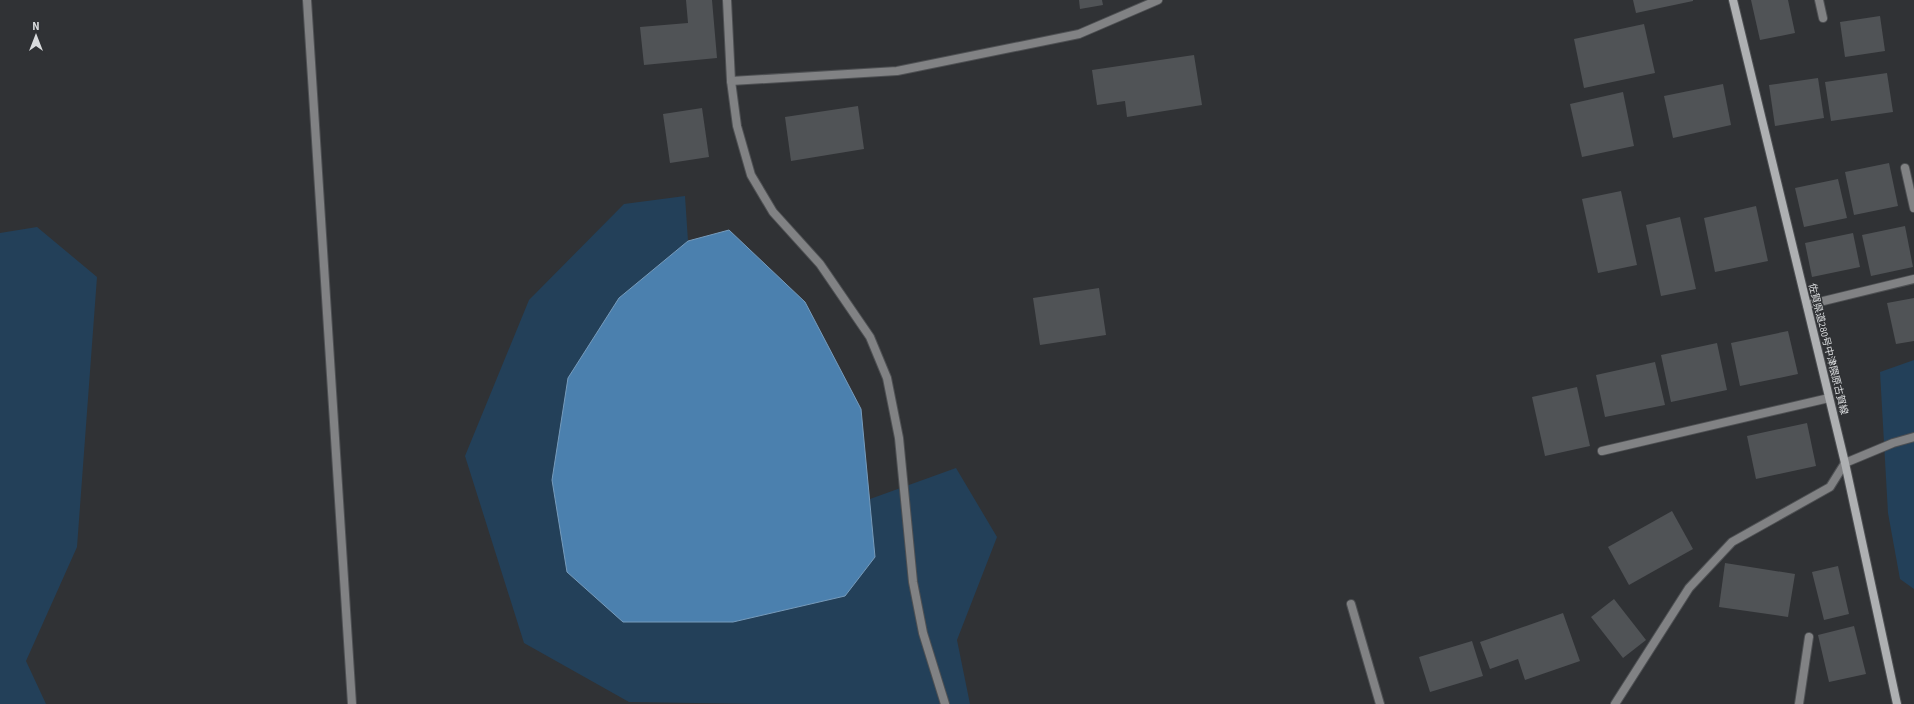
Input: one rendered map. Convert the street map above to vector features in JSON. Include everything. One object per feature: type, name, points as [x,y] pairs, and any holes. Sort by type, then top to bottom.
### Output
[{"type":"main road","name":"佐賀県道280号中津隈原古賀線","points":[[1733,0],[1845,463],[1897,704]]},
{"type":"street","points":[[307,0],[352,704]]},
{"type":"street","points":[[727,0],[731,81],[737,126],[751,175],[773,212],[820,264],[870,337],[887,378],[899,438],[913,582],[923,633],[945,704]]},
{"type":"street","points":[[731,81],[897,71],[1079,34],[1158,0]]},
{"type":"street","points":[[1819,0],[1823,18]]},
{"type":"street","points":[[1905,168],[1914,208]]},
{"type":"street","points":[[1806,305],[1914,279]]},
{"type":"street","points":[[1602,451],[1829,398]]},
{"type":"street","points":[[1615,704],[1689,588],[1732,542],[1830,487],[1845,463],[1893,443],[1914,437]]},
{"type":"street","points":[[1351,604],[1380,704]]},
{"type":"street","points":[[1799,704],[1809,637]]},
{"type":"shaded area","points":[[685,196],[688,241],[619,298],[733,622],[845,596],[875,557],[870,499],[956,468],[997,537],[957,640],[970,704],[760,704],[629,702],[524,643],[465,456],[529,300],[624,204]]},
{"type":"shaded area","points":[[37,227],[97,277],[77,547],[26,661],[46,704],[0,704],[0,233]]},
{"type":"shaded area","points":[[729,230],[805,302],[861,409],[875,557],[845,596],[733,622],[623,622],[567,572],[552,480],[568,378],[619,298],[688,241]]},
{"type":"shaded area","points":[[1914,360],[1914,589],[1900,579],[1888,513],[1880,372]]},
{"type":"building","points":[[686,0],[712,0],[717,58],[644,65],[640,27],[688,23]]},
{"type":"building","points":[[1079,0],[1102,0],[1103,5],[1080,9]]},
{"type":"building","points":[[1633,0],[1693,0],[1693,1],[1636,13]]},
{"type":"building","points":[[1751,0],[1788,0],[1795,33],[1760,40]]},
{"type":"building","points":[[1880,16],[1885,51],[1845,57],[1840,22]]},
{"type":"building","points":[[1644,24],[1655,73],[1584,88],[1574,39]]},
{"type":"building","points":[[1194,55],[1202,105],[1127,117],[1125,101],[1097,105],[1092,70]]},
{"type":"building","points":[[1887,73],[1893,112],[1831,121],[1825,82]]},
{"type":"building","points":[[1818,78],[1824,118],[1775,126],[1769,85]]},
{"type":"building","points":[[1723,84],[1731,125],[1673,138],[1664,96]]},
{"type":"building","points":[[1623,92],[1634,146],[1582,157],[1570,104]]},
{"type":"building","points":[[858,106],[864,149],[791,161],[785,117]]},
{"type":"building","points":[[702,108],[709,157],[670,163],[663,114]]},
{"type":"building","points":[[1889,163],[1898,206],[1854,215],[1845,172]]},
{"type":"building","points":[[1838,179],[1847,218],[1804,227],[1795,188]]},
{"type":"building","points":[[1621,191],[1637,265],[1598,273],[1582,199]]},
{"type":"building","points":[[1756,206],[1768,261],[1715,272],[1704,218]]},
{"type":"building","points":[[1680,217],[1696,289],[1661,296],[1646,225]]},
{"type":"building","points":[[1905,226],[1913,267],[1871,276],[1862,235]]},
{"type":"building","points":[[1853,233],[1860,267],[1812,277],[1805,243]]},
{"type":"building","points":[[1099,288],[1106,335],[1040,345],[1033,298]]},
{"type":"building","points":[[1914,298],[1914,341],[1896,344],[1887,303]]},
{"type":"building","points":[[1788,331],[1798,374],[1740,386],[1731,343]]},
{"type":"building","points":[[1717,343],[1727,390],[1671,402],[1661,355]]},
{"type":"building","points":[[1655,362],[1665,405],[1605,417],[1596,375]]},
{"type":"building","points":[[1577,387],[1590,446],[1545,456],[1532,397]]},
{"type":"building","points":[[1807,423],[1816,466],[1756,479],[1747,436]]},
{"type":"building","points":[[1672,511],[1693,549],[1629,585],[1608,547]]},
{"type":"building","points":[[1725,563],[1795,574],[1788,617],[1719,607]]},
{"type":"building","points":[[1838,566],[1849,614],[1824,620],[1812,572]]},
{"type":"building","points":[[1614,599],[1646,640],[1623,658],[1591,617]]},
{"type":"building","points":[[1563,613],[1580,661],[1525,680],[1518,659],[1490,669],[1480,642]]},
{"type":"building","points":[[1854,626],[1866,674],[1829,682],[1818,635]]},
{"type":"building","points":[[1472,641],[1483,676],[1430,692],[1419,657]]}]
